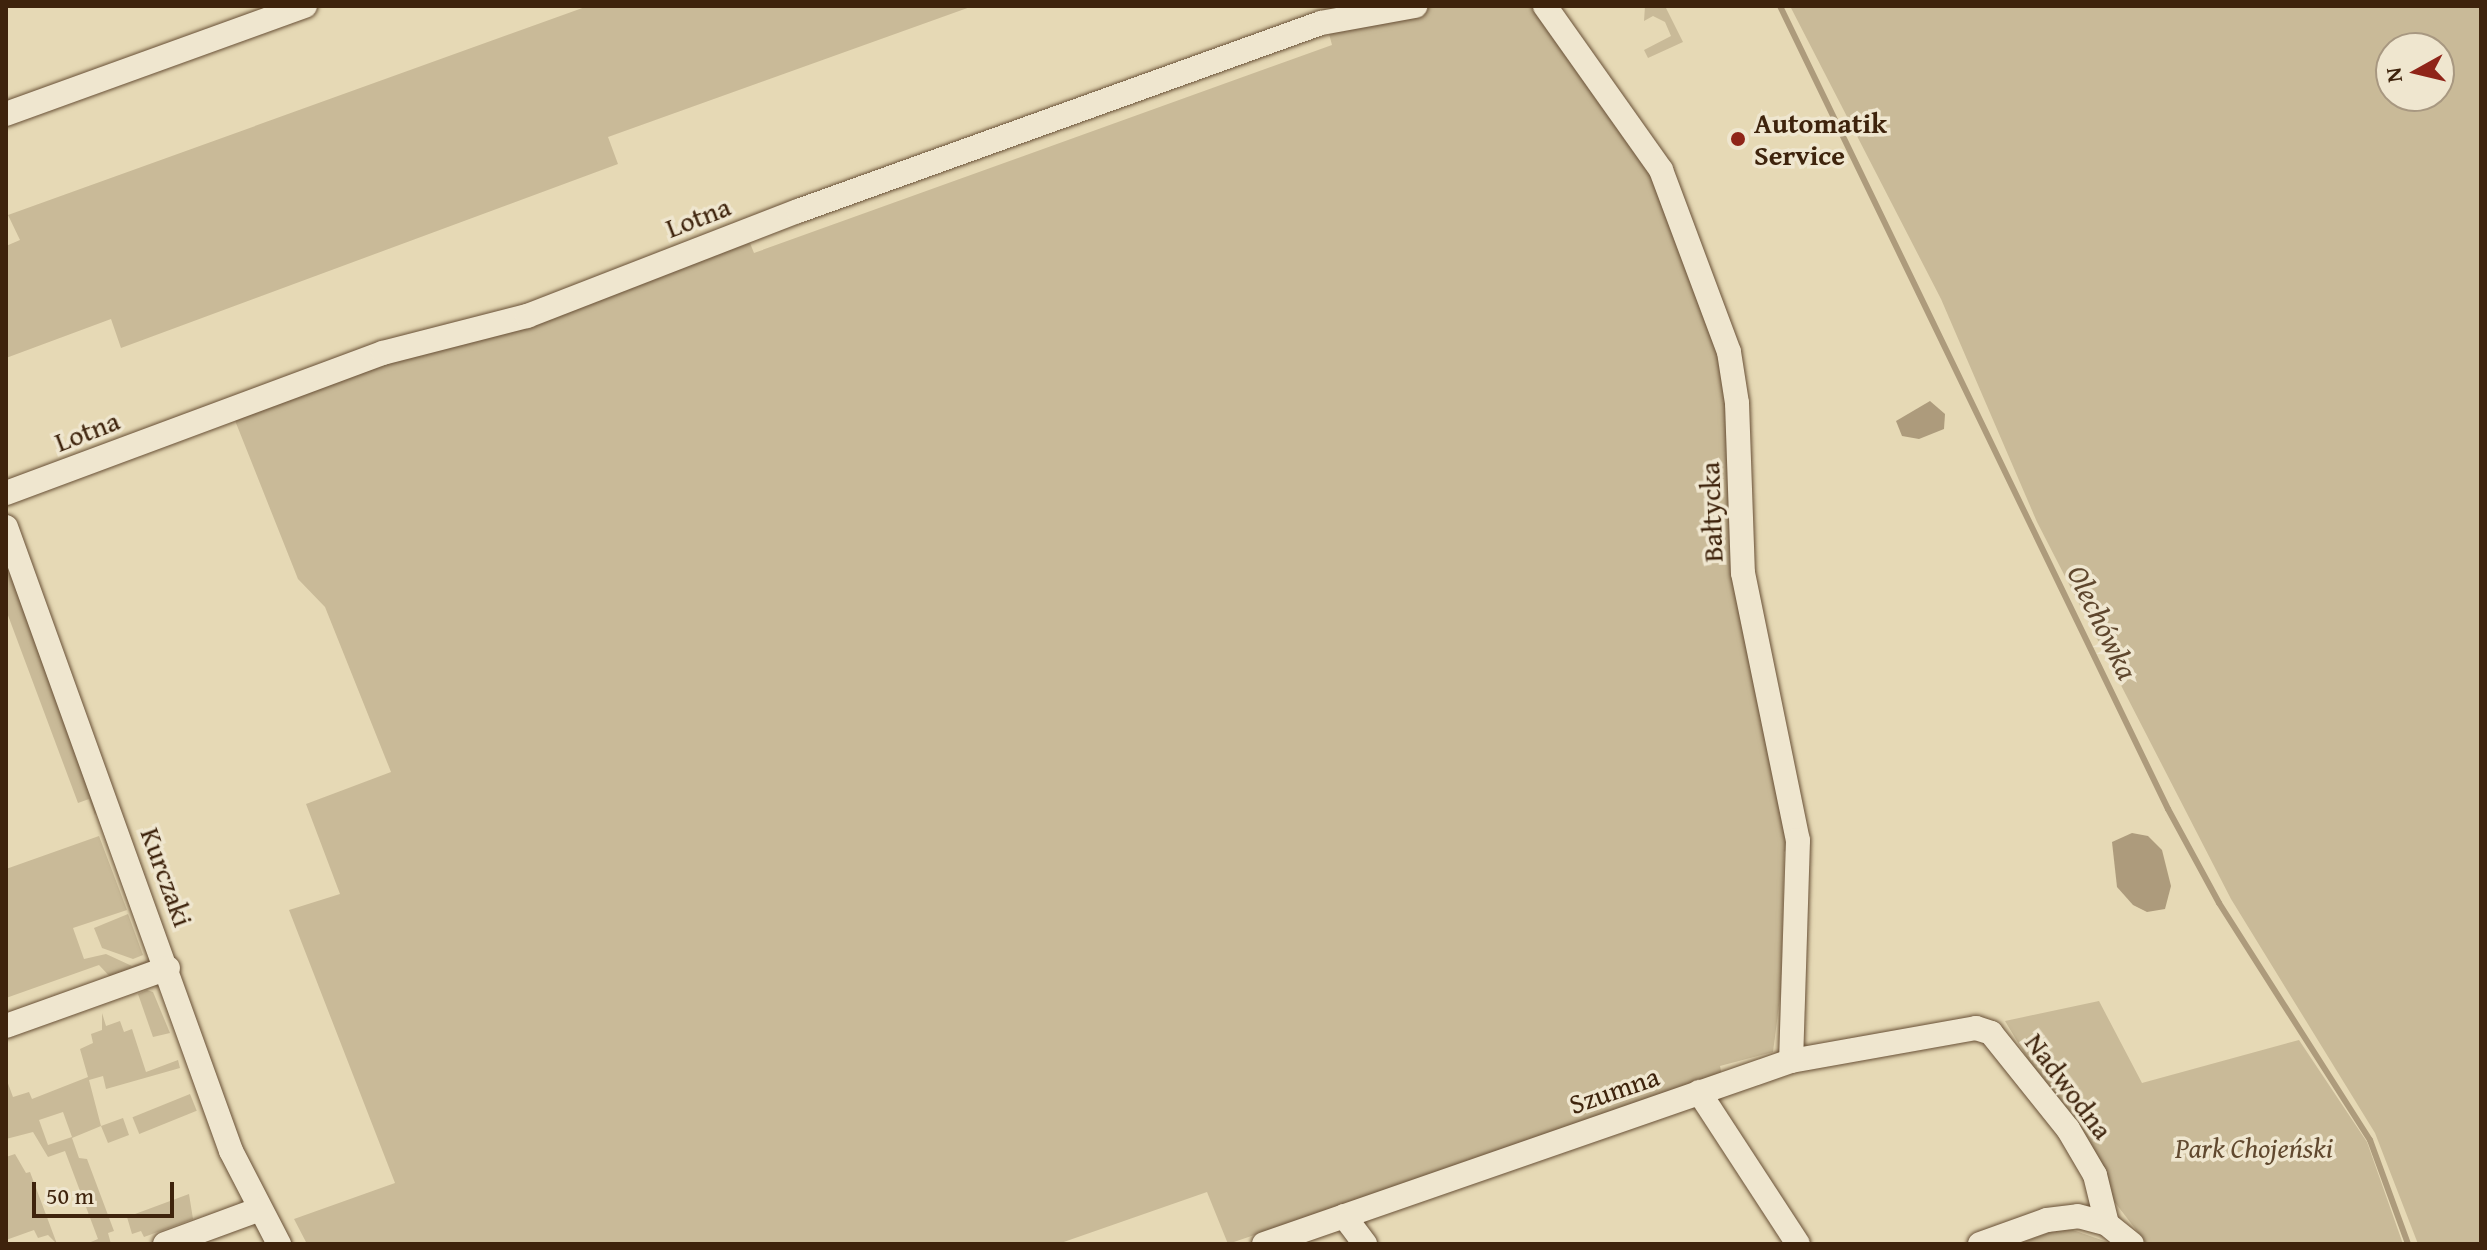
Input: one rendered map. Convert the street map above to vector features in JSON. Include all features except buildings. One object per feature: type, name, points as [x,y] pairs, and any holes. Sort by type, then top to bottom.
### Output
[{"type":"street","points":[[6,114],[305,6]]},
{"type":"street","name":"Lotna","points":[[6,493],[372,357],[537,313],[798,211],[1321,23],[1415,6]]},
{"type":"street","name":"Bałtycka","points":[[1545,6],[1661,170],[1729,352],[1737,403],[1743,573],[1798,840],[1791,1061]]},
{"type":"street","name":"Kurczaki","points":[[6,527],[168,968],[226,1138],[279,1244]]},
{"type":"street","points":[[6,1026],[168,968]]},
{"type":"street","name":"Szumna","points":[[1264,1244],[1791,1061],[1970,1028],[1991,1033]]},
{"type":"street","name":"Nadwodna","points":[[1991,1033],[2091,1166],[2107,1224]]},
{"type":"street","points":[[1699,1092],[1798,1244]]},
{"type":"street","points":[[165,1244],[260,1209]]},
{"type":"street","points":[[1344,1216],[1365,1244]]},
{"type":"street","points":[[1980,1244],[2058,1217],[2107,1224],[2132,1244]]},
{"type":"green space","points":[[588,6],[973,6],[608,137],[618,164],[121,348],[111,319],[6,358],[6,246],[20,240],[8,215]]},
{"type":"green space","points":[[1438,6],[1532,6],[1647,162],[1718,333],[1790,847],[1784,852],[1781,990],[1773,1052],[1720,1066],[1722,1075],[1228,1244],[1207,1192],[1058,1244],[307,1244],[294,1219],[395,1183],[289,910],[340,894],[306,804],[391,772],[325,607],[298,579],[234,418],[748,238],[754,253],[1332,45],[1328,30]]},
{"type":"green space","points":[[1645,6],[1665,6],[1683,42],[1648,58],[1644,50],[1671,36],[1665,22],[1653,16],[1644,21]]},
{"type":"green space","points":[[1790,6],[2481,6],[2481,1244],[2418,1244],[2375,1133],[2231,899],[2037,522],[1941,299]]},
{"type":"green space","points":[[6,555],[97,810],[95,815],[89,799],[78,803],[6,610]]},
{"type":"green space","points":[[99,836],[127,910],[73,928],[84,959],[106,954],[132,966],[146,961],[148,967],[113,980],[99,965],[6,998],[6,869]]},
{"type":"green space","points":[[128,914],[143,955],[133,959],[102,948],[94,928]]},
{"type":"green space","points":[[147,990],[153,992],[170,1033],[153,1037],[138,994]]},
{"type":"green space","name":"Park Chojeński","points":[[2099,1001],[2142,1083],[2299,1040],[2367,1142],[2403,1244],[2147,1244],[2110,1196],[2005,1021]]},
{"type":"green space","points":[[102,1013],[106,1026],[120,1021],[124,1032],[132,1029],[146,1072],[178,1060],[180,1068],[106,1089],[103,1076],[89,1080],[101,1126],[72,1138],[79,1158],[87,1159],[114,1231],[108,1233],[111,1244],[86,1244],[98,1239],[65,1151],[48,1157],[33,1132],[6,1139],[6,1078],[13,1097],[29,1092],[32,1099],[88,1077],[80,1049],[93,1043],[91,1034],[102,1030]],"holes":[[[63,1112],[72,1137],[48,1145],[39,1120]]]},
{"type":"green space","points":[[190,1094],[197,1111],[139,1134],[133,1117]]},
{"type":"green space","points":[[123,1118],[129,1135],[108,1143],[101,1126]]},
{"type":"green space","points":[[15,1154],[26,1173],[30,1172],[57,1244],[48,1235],[38,1238],[34,1230],[6,1240],[6,1157]]},
{"type":"green space","points":[[189,1194],[193,1219],[144,1237],[141,1231],[132,1234],[127,1217]]},
{"type":"green space","points":[[2070,1229],[2113,1244],[2019,1244],[2050,1232]]},
{"type":"shaded area","points":[[1930,401],[1945,414],[1944,429],[1919,439],[1902,436],[1896,421]]},
{"type":"shaded area","points":[[2132,833],[2148,836],[2162,850],[2171,886],[2165,909],[2147,912],[2133,905],[2117,887],[2112,842]]},
{"type":"waterway","name":"Olechówka","points":[[1780,6],[2168,809],[2219,903],[2370,1140],[2408,1244]]},
{"type":"place","name":"Automatik Service","points":[[1738,139]]}]
